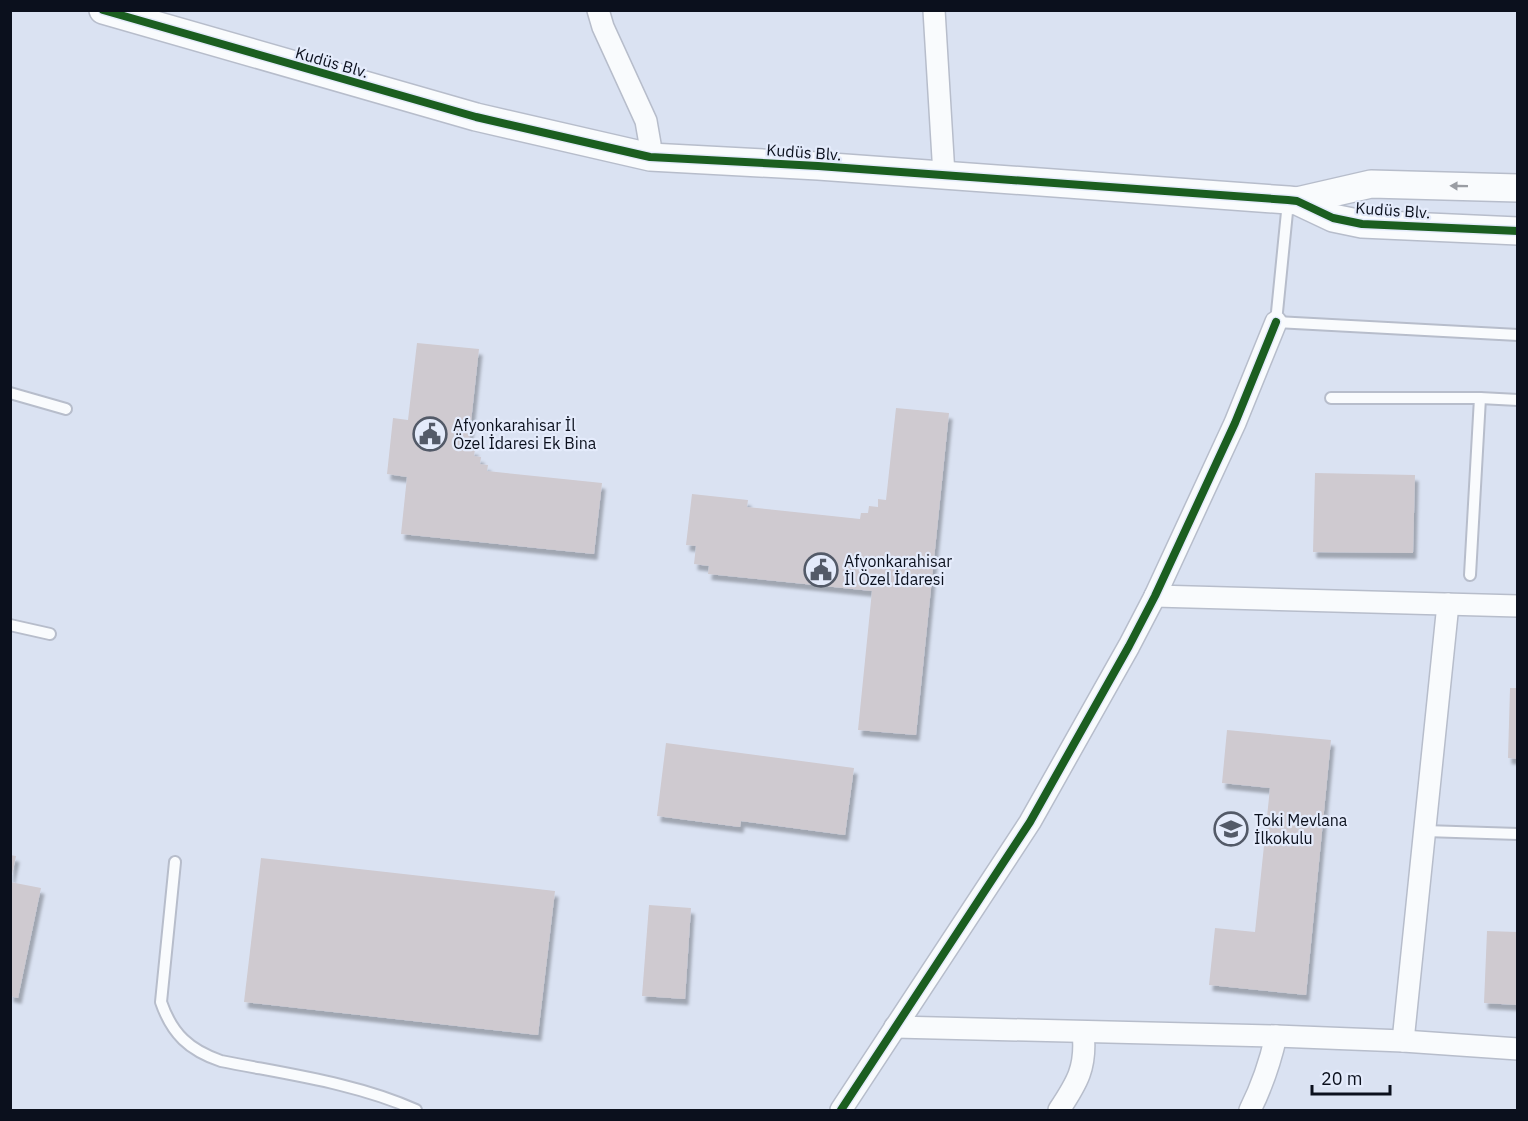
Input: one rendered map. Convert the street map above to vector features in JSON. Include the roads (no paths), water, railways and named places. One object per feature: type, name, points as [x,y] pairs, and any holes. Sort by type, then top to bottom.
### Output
[{"type":"street","name":"Kudüs Blv.","points":[[103,10],[476,117],[650,156],[1293,200],[1371,184],[1518,188]]},
{"type":"street","points":[[598,10],[603,27],[646,122],[650,156]]},
{"type":"street","points":[[934,10],[944,175]]},
{"type":"street","name":"Kudüs Blv.","points":[[1293,200],[1333,218],[1362,224],[1518,231]]},
{"type":"street","points":[[841,1110],[1030,822],[1129,646],[1155,596],[1234,423],[1276,322]]},
{"type":"street","points":[[1155,596],[1518,606]]},
{"type":"street","points":[[1402,1041],[1448,604]]},
{"type":"street","points":[[895,1028],[1276,1036],[1518,1048]]},
{"type":"street","points":[[1059,1110],[1075,1085],[1081,1069],[1083,1032]]},
{"type":"street","points":[[1250,1110],[1270,1062],[1276,1036]]},
{"type":"lane","points":[[1293,200],[1276,322],[1518,335]]},
{"type":"lane","points":[[10,393],[66,409]]},
{"type":"lane","points":[[1331,398],[1518,400]]},
{"type":"lane","points":[[1470,575],[1480,398]]},
{"type":"lane","points":[[10,625],[50,634]]},
{"type":"lane","points":[[1425,831],[1518,834]]},
{"type":"lane","points":[[175,862],[161,1002],[170,1022],[183,1040],[194,1049],[221,1061],[344,1086],[416,1110]]},
{"type":"place","name":"Afyonkarahisar İl Özel İdaresi Ek Bina","points":[[430,434]]},
{"type":"place","name":"Afyonkarahisar İl Özel İdaresi","points":[[821,570]]},
{"type":"place","name":"Toki Mevlana İlkokulu","points":[[1231,829]]}]
